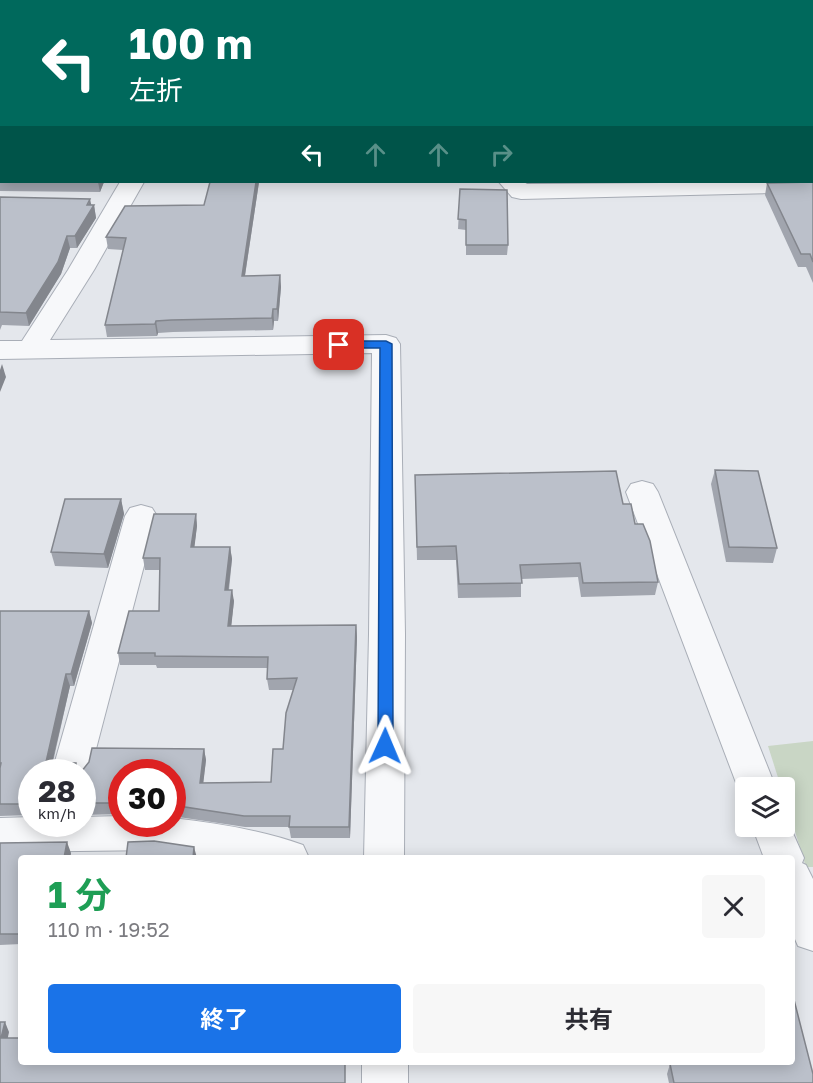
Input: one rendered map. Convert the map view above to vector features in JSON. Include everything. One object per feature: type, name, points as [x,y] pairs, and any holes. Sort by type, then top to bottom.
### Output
[{"type":"street","points":[[512,183],[522,192],[813,186]]},
{"type":"street","points":[[15,350],[81,270],[117,195]]},
{"type":"street","points":[[15,350],[386,344],[387,634],[384,855]]},
{"type":"street","points":[[642,492],[753,777]]},
{"type":"street","points":[[75,759],[141,516]]},
{"type":"street","points":[[96,831],[157,833],[210,840],[276,855]]},
{"type":"street","points":[[0,835],[18,833]]},
{"type":"street","points":[[776,837],[783,855]]},
{"type":"street","points":[[795,886],[813,934],[795,934]]},
{"type":"street","points":[[385,1065],[385,1083]]},
{"type":"green space","points":[[813,741],[813,867],[806,867],[795,831],[795,777],[778,777],[768,746]]},
{"type":"building","points":[[210,183],[256,183],[242,276],[280,275],[277,309],[273,309],[272,318],[171,320],[156,321],[155,324],[105,325],[126,238],[106,237],[125,206],[204,205]]},
{"type":"building","points":[[767,183],[813,183],[813,262],[810,254],[801,254]]},
{"type":"building","points":[[460,189],[507,190],[508,245],[466,245],[466,220],[458,219]]},
{"type":"building","points":[[0,197],[90,199],[87,205],[94,205],[75,236],[67,236],[58,262],[26,313],[0,312]]},
{"type":"building","points":[[715,470],[758,471],[777,548],[729,547]]},
{"type":"building","points":[[616,471],[623,504],[631,504],[635,524],[643,524],[650,541],[658,582],[583,583],[580,563],[520,565],[522,583],[459,584],[456,546],[417,547],[415,475]]},
{"type":"building","points":[[65,499],[121,499],[104,554],[51,552]]},
{"type":"building","points":[[154,514],[196,514],[191,547],[230,547],[225,590],[232,590],[228,626],[356,625],[349,827],[289,827],[290,816],[244,816],[186,807],[186,759],[108,759],[108,803],[96,803],[96,759],[90,759],[92,748],[204,749],[200,783],[271,782],[273,749],[283,749],[286,713],[297,678],[267,679],[268,657],[155,656],[155,653],[118,653],[129,611],[159,611],[160,558],[143,558]]},
{"type":"building","points":[[0,611],[89,611],[71,674],[66,674],[47,759],[18,759],[18,804],[0,804]]},
{"type":"building","points":[[154,841],[194,847],[193,855],[126,855],[128,842]]},
{"type":"building","points":[[67,842],[65,855],[18,855],[18,934],[0,934],[0,843]]},
{"type":"building","points":[[795,1004],[813,1074],[813,1083],[674,1083],[670,1065],[795,1065]]},
{"type":"building","points":[[0,1022],[5,1022],[1,1038],[18,1038],[18,1065],[345,1065],[345,1083],[0,1083]]},
{"type":"route","points":[[339,345],[386,344],[385,746]]}]
